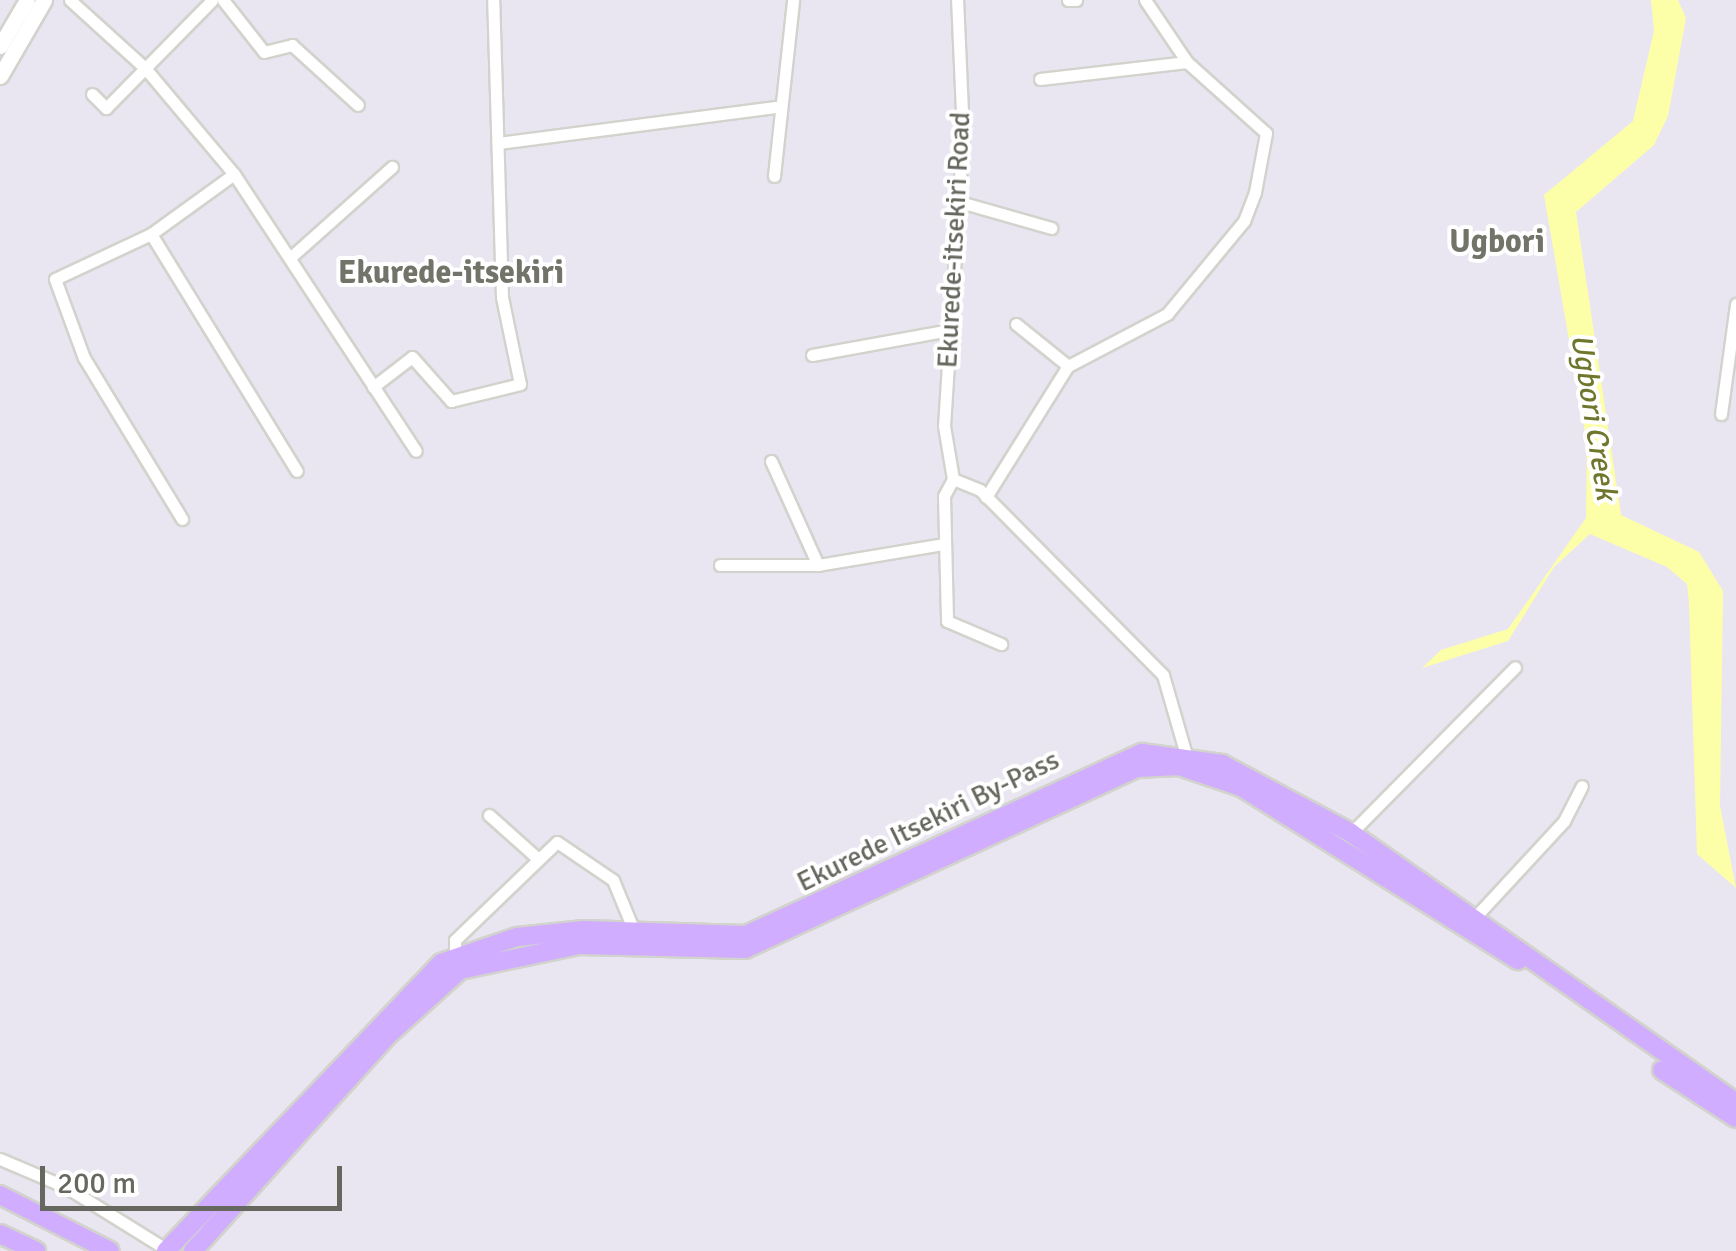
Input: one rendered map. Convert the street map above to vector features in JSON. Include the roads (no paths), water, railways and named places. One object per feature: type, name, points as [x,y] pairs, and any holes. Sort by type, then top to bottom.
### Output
[{"type":"main road","points":[[0,46],[26,0]]},
{"type":"main road","points":[[0,76],[44,0]]},
{"type":"main road","name":"Ekurede Itsekiri By-Pass","points":[[167,1251],[414,986],[455,956],[518,937],[634,930],[746,935],[1100,769],[1142,753],[1190,761],[1261,781],[1351,833],[1478,914],[1736,1103]]},
{"type":"main road","name":"Ekurede Itsekiri By-Pass","points":[[193,1251],[387,1036],[460,970],[579,945],[745,949],[1137,768],[1190,761],[1406,883],[1736,1118]]},
{"type":"main road","points":[[0,1195],[110,1251]]},
{"type":"main road","points":[[0,1234],[36,1251]]},
{"type":"street","points":[[70,0],[145,68],[234,174],[292,256],[416,450]]},
{"type":"street","points":[[92,94],[106,108],[212,0]]},
{"type":"street","points":[[222,0],[264,52],[292,45],[358,105]]},
{"type":"street","points":[[373,386],[412,357],[451,401],[520,384],[502,297],[493,0]]},
{"type":"street","points":[[774,176],[776,108],[793,0]]},
{"type":"street","name":"Ekurede-itsekiri Road","points":[[957,0],[960,202],[944,426],[953,479],[943,544],[947,621],[1000,644]]},
{"type":"street","points":[[1068,0],[1076,0]]},
{"type":"street","points":[[986,497],[1068,366],[1168,314],[1244,222],[1266,132],[1187,62],[1145,0]]},
{"type":"street","points":[[1040,79],[1187,62]]},
{"type":"street","points":[[498,143],[776,108]]},
{"type":"street","points":[[292,256],[392,168]]},
{"type":"street","points":[[182,518],[84,358],[54,285],[62,273],[151,234],[234,174]]},
{"type":"street","points":[[960,202],[1051,228]]},
{"type":"street","points":[[151,234],[296,471]]},
{"type":"street","points":[[1721,414],[1736,304]]},
{"type":"street","points":[[1016,324],[1068,366]]},
{"type":"street","points":[[812,355],[949,330]]},
{"type":"street","points":[[771,461],[818,564]]},
{"type":"street","points":[[953,479],[986,497],[1163,675],[1190,761]]},
{"type":"street","points":[[720,564],[818,564],[943,544]]},
{"type":"street","points":[[1351,833],[1515,666]]},
{"type":"street","points":[[1478,914],[1564,822],[1582,786]]},
{"type":"street","points":[[488,815],[536,856]]},
{"type":"street","points":[[455,956],[456,940],[536,856],[557,842],[613,880],[634,930]]},
{"type":"street","points":[[0,1160],[66,1187],[167,1251]]},
{"type":"water","name":"Ugbori Creek","points":[[1651,0],[1678,0],[1686,18],[1668,116],[1654,145],[1576,212],[1621,515],[1699,552],[1723,591],[1720,806],[1736,888],[1697,854],[1689,602],[1687,584],[1667,567],[1590,534],[1554,567],[1508,641],[1422,668],[1441,650],[1508,629],[1586,518],[1587,444],[1544,195],[1633,121],[1654,31]]},
{"type":"district","name":"Ugbori","points":[[1497,242]]},
{"type":"district","name":"Ekurede-itsekiri","points":[[451,273]]}]
